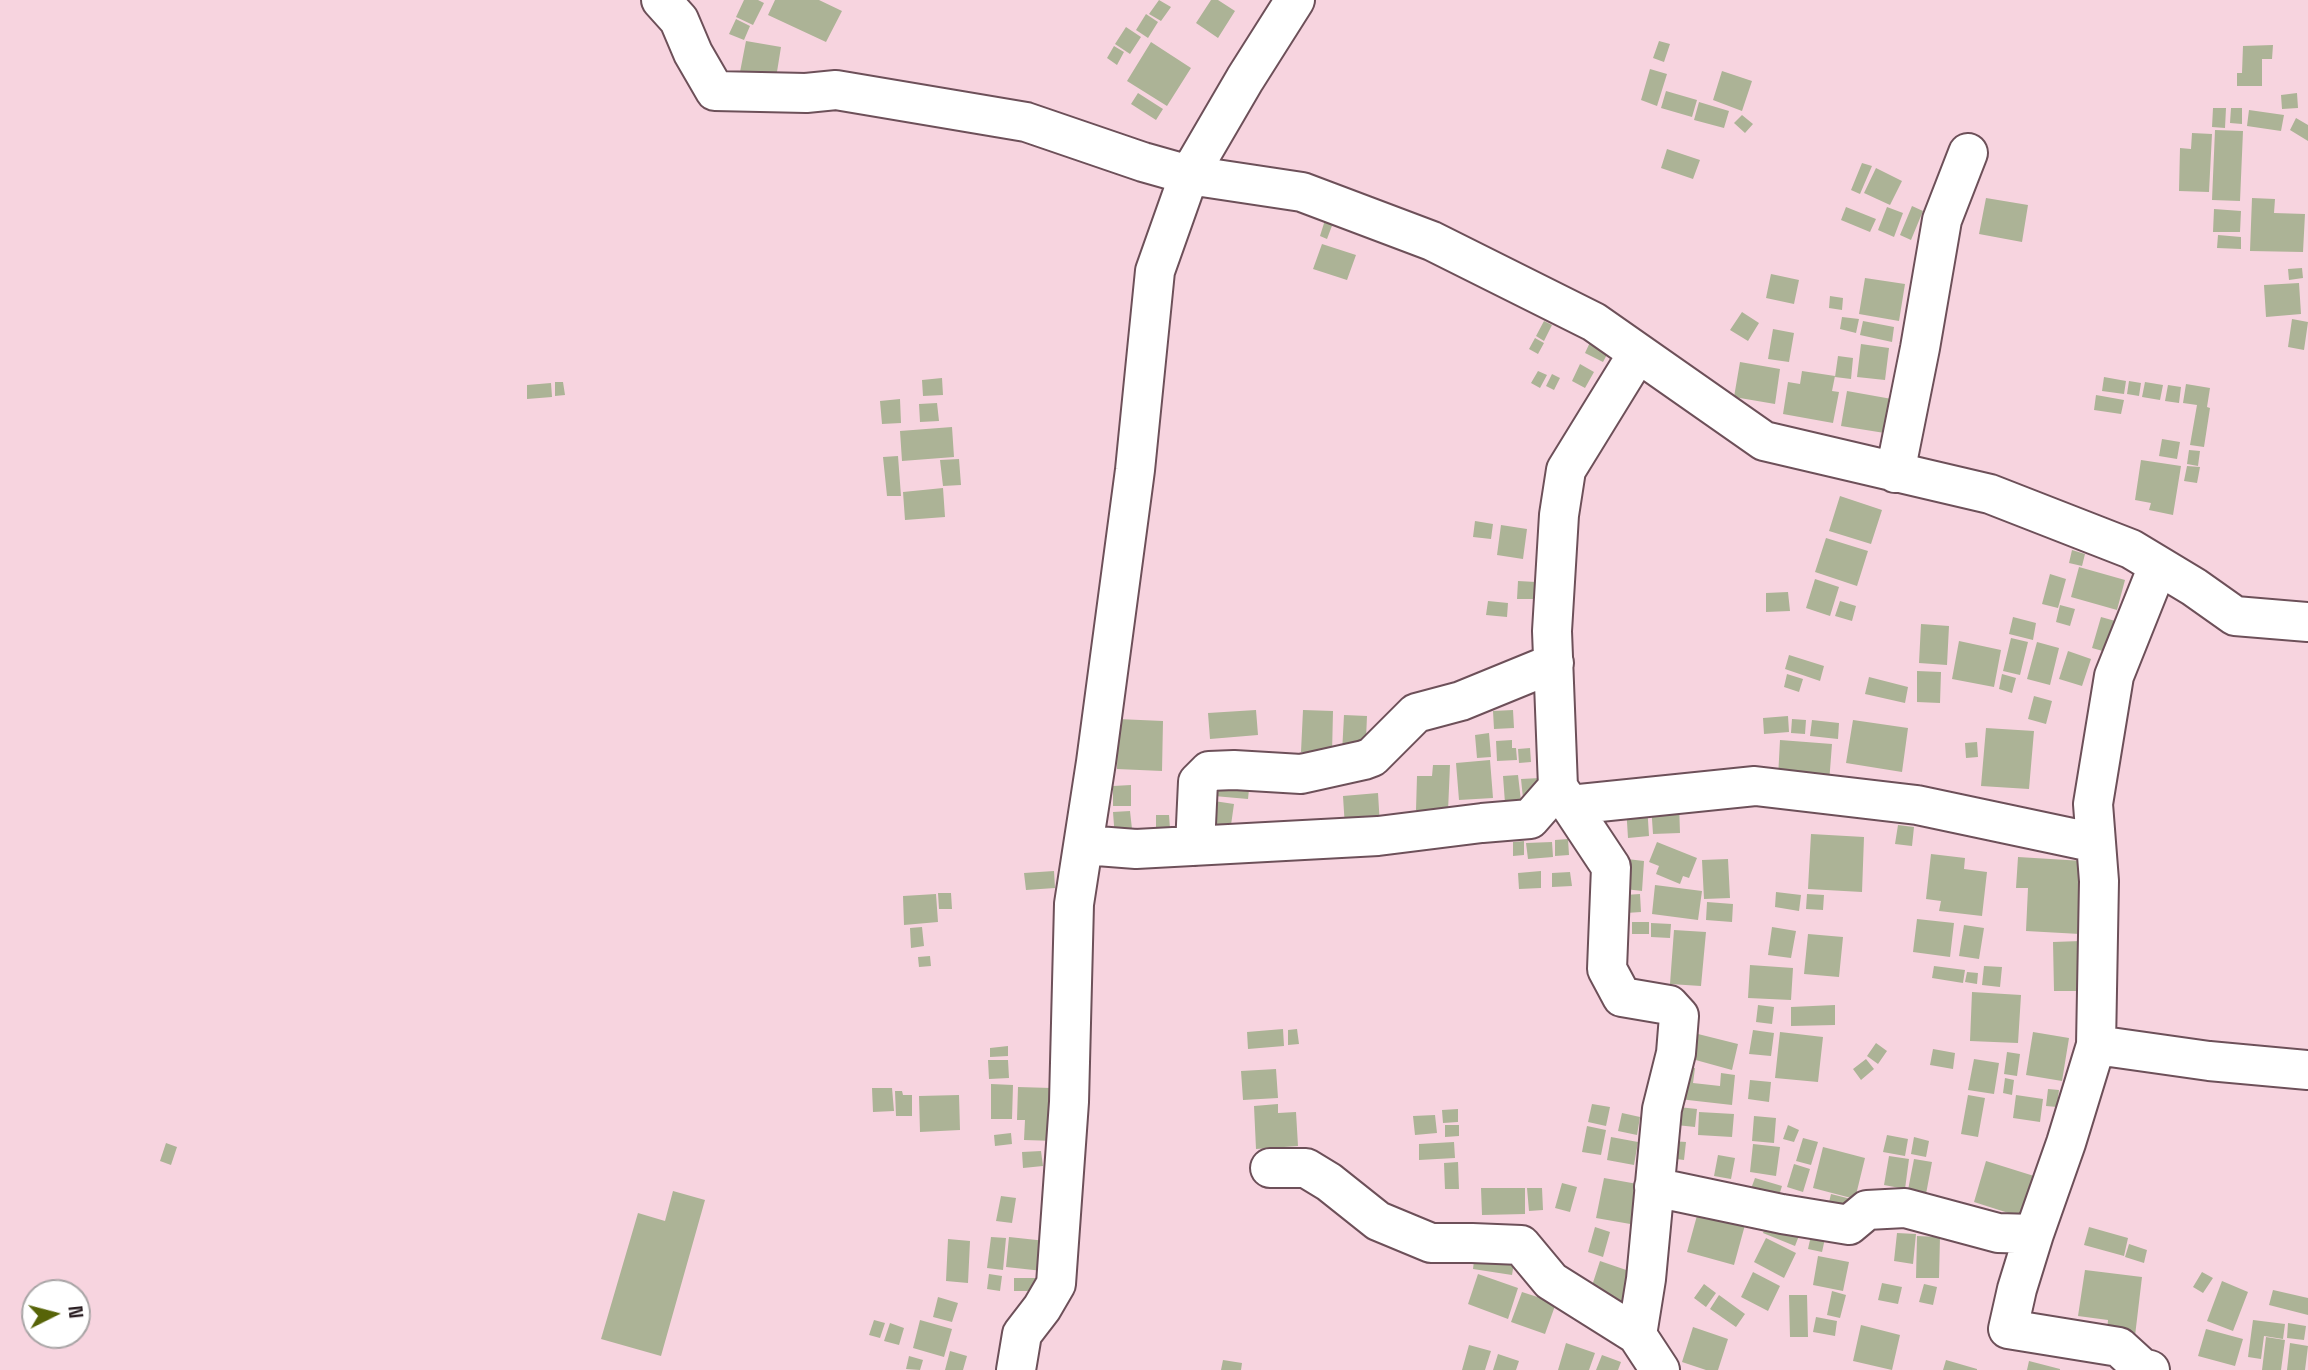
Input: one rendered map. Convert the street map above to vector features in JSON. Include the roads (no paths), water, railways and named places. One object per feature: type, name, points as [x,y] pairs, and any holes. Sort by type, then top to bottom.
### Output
[{"type":"street","points":[[661,0],[679,20],[693,53],[715,91],[806,93],[836,90],[1026,122],[1143,162],[1189,174],[1301,192],[1432,241],[1594,322],[1764,442],[1990,494],[2131,549],[2235,616],[2308,622]]},
{"type":"street","points":[[1016,1370],[1022,1334],[1056,1284],[1069,1102],[1074,904],[1135,470],[1155,271],[1189,174],[1295,0]]},
{"type":"street","points":[[1895,473],[1942,220],[1968,153]]},
{"type":"street","points":[[1637,1335],[1646,1279],[1662,1109],[1676,1053],[1679,1016],[1669,1005],[1622,997],[1606,969],[1611,867],[1564,796],[1552,631],[1566,470],[1638,353]]},
{"type":"street","points":[[2150,1370],[2142,1368],[2119,1347],[2008,1329],[2034,1234],[2096,1045],[2099,881],[2093,804],[2114,676],[2158,566]]},
{"type":"street","points":[[1195,846],[1198,782],[1209,771],[1301,774],[1364,760],[1372,757],[1416,713],[1461,701],[1554,663]]},
{"type":"street","points":[[1084,845],[1136,849],[1378,836],[1530,819],[1564,796],[1755,786],[1917,805],[2096,843]]},
{"type":"street","points":[[2096,1045],[2308,1070]]},
{"type":"street","points":[[1270,1168],[1306,1168],[1329,1182],[1378,1221],[1430,1243],[1521,1245],[1551,1281],[1637,1335],[1660,1370]]},
{"type":"street","points":[[1654,1187],[1849,1225],[1867,1210],[1905,1208],[1998,1233],[2034,1234]]}]
